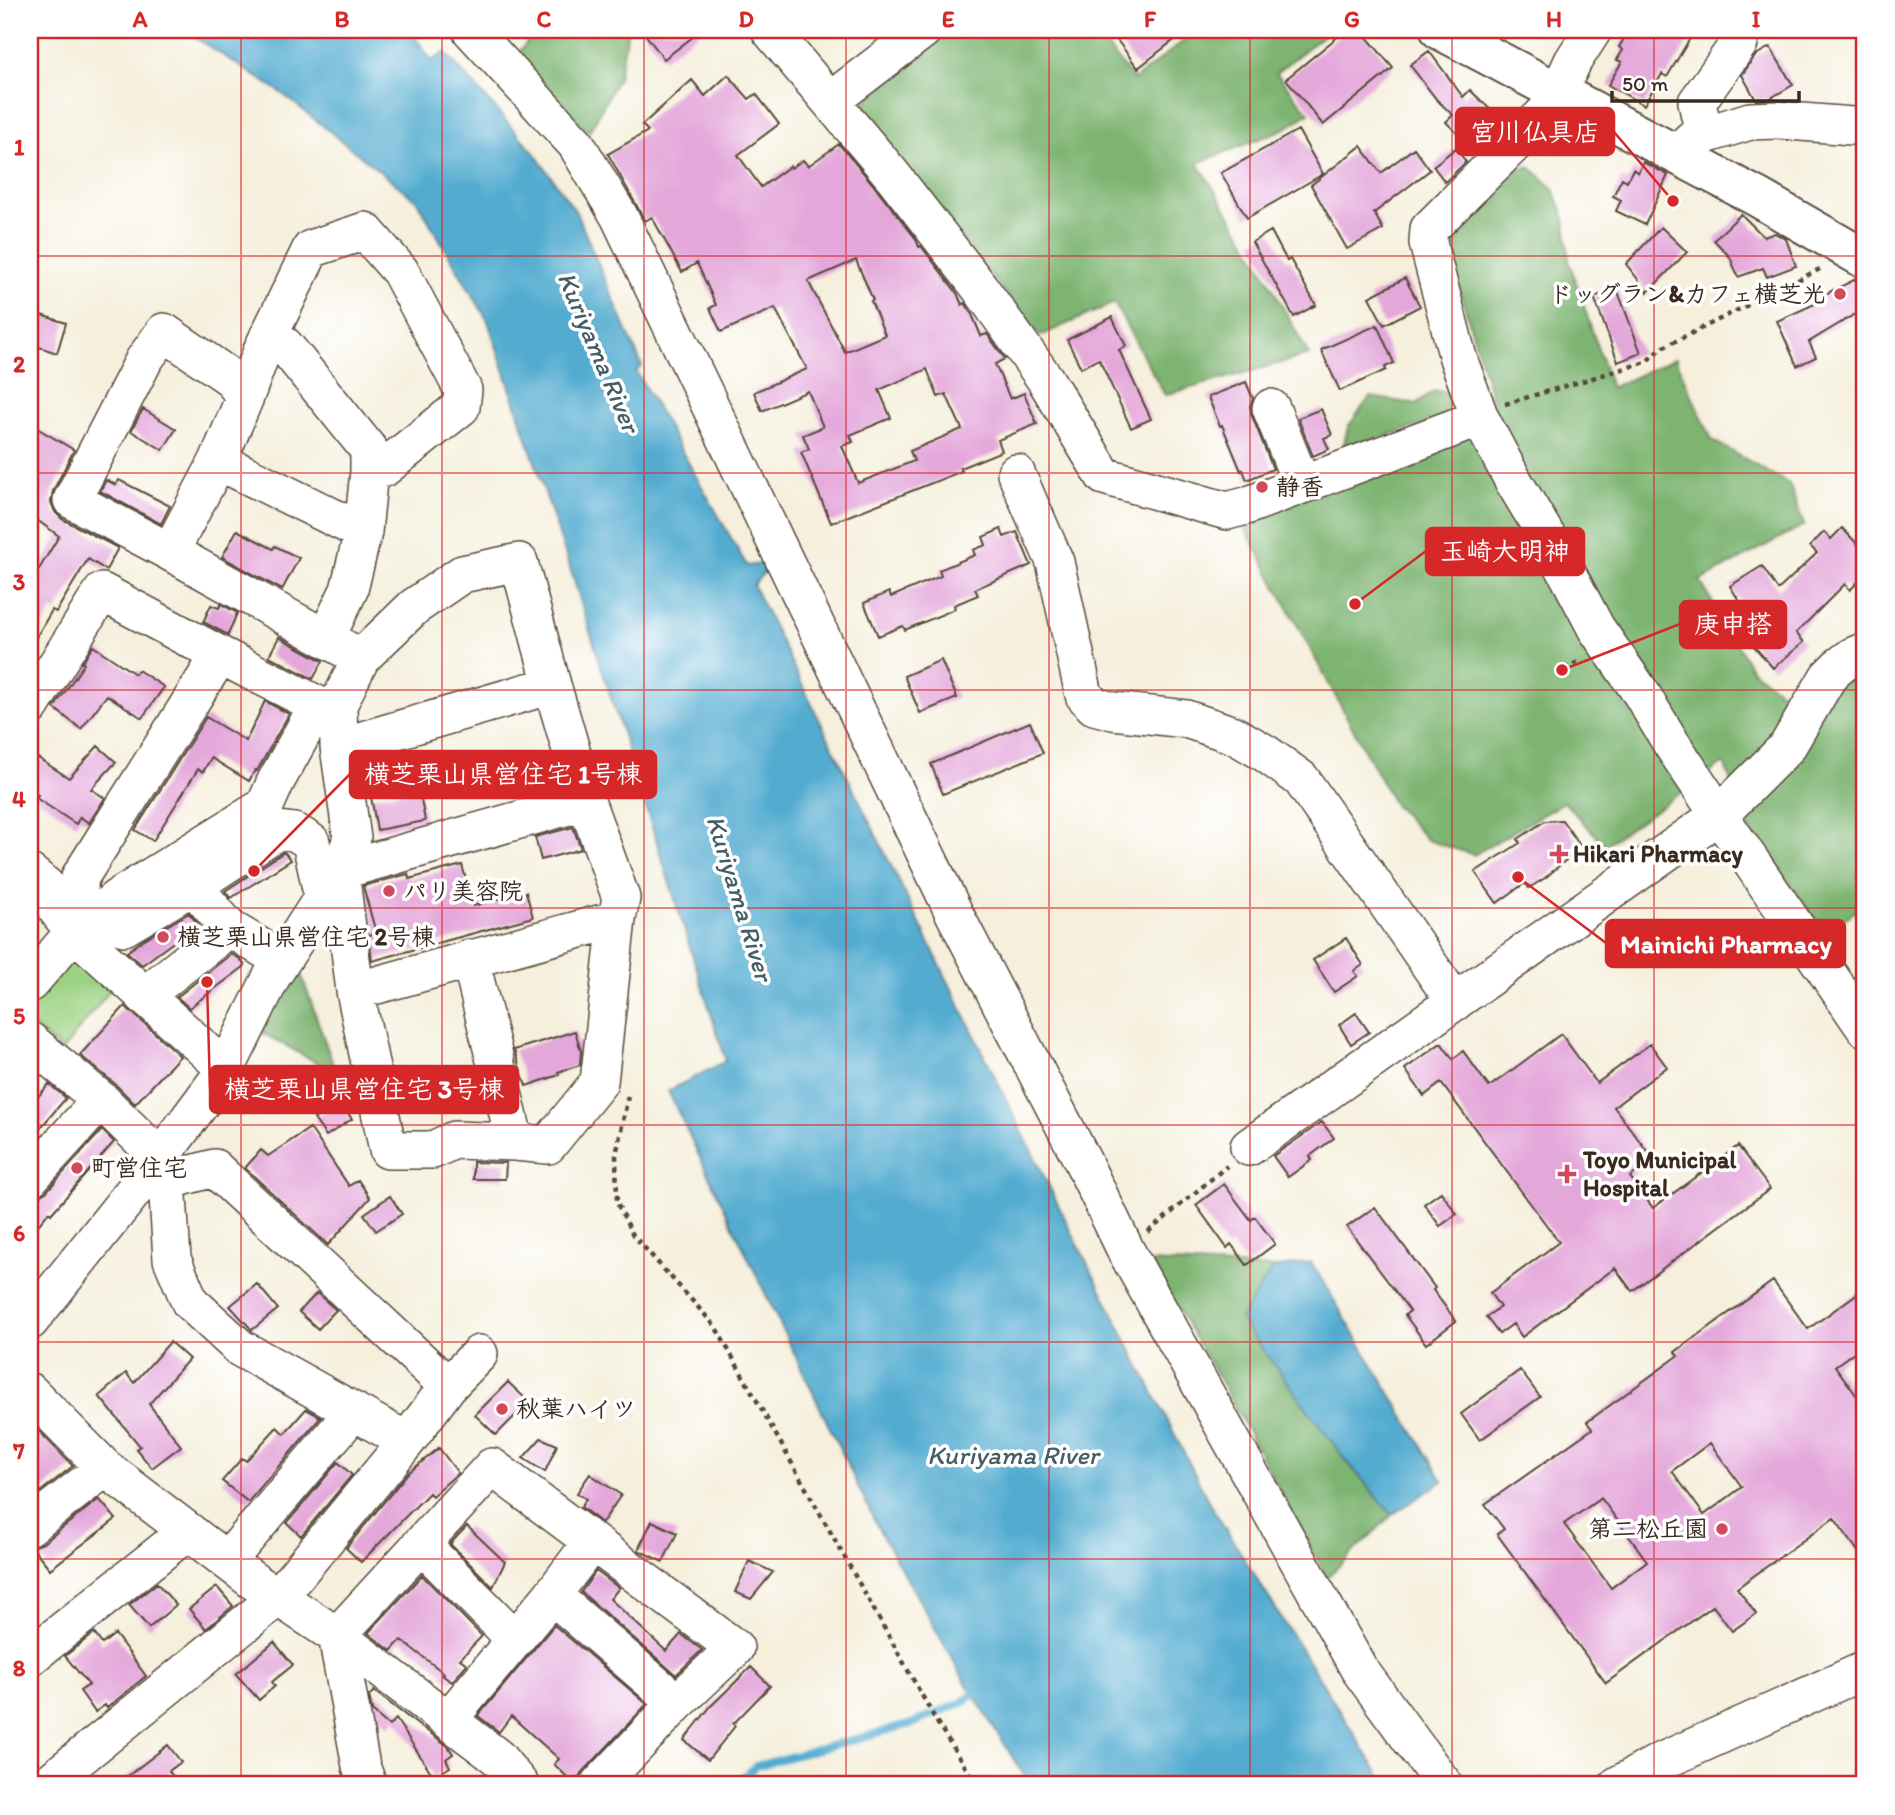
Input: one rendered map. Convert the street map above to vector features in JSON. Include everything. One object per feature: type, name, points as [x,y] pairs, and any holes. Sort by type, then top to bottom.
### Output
[{"type":"main road","points":[[1440,30],[1559,92],[1690,145],[1860,255]]},
{"type":"street","points":[[471,30],[576,144],[619,216],[955,915],[1081,1157],[1126,1251],[1359,1669],[1444,1785]]},
{"type":"street","points":[[770,30],[893,176],[980,288],[1045,379],[1104,476],[1227,511],[1480,418]]},
{"type":"street","points":[[833,104],[834,97],[923,30]]},
{"type":"street","points":[[1592,30],[1573,61],[1552,106],[1429,229],[1429,243],[1458,358],[1480,418],[1596,628],[1719,815],[1865,1028]]},
{"type":"street","points":[[1739,43],[1696,102],[1690,145],[1750,121],[1776,120],[1865,127]]},
{"type":"street","points":[[170,552],[218,461],[268,337],[311,249],[366,231],[400,271],[463,390],[461,407],[384,468],[369,471]]},
{"type":"street","points":[[245,397],[231,378],[164,332],[144,360],[72,500],[361,658]]},
{"type":"street","points":[[268,337],[285,346],[369,450],[363,532],[349,590],[326,638]]},
{"type":"street","points":[[1271,408],[1302,485]]},
{"type":"street","points":[[218,461],[363,532]]},
{"type":"street","points":[[1016,473],[1055,562],[1084,695],[1094,706],[1186,719],[1234,735],[1301,779],[1455,1002]]},
{"type":"street","points":[[30,1321],[163,1169],[226,1069],[272,976],[331,885],[352,838],[339,747],[338,705],[361,658],[414,607],[461,574],[519,562],[586,801],[621,898],[599,1082],[548,1145],[454,1140],[433,1150],[388,1150],[331,885],[328,846],[276,781]]},
{"type":"street","points":[[30,707],[102,593],[318,705],[265,806],[117,898],[63,921]]},
{"type":"street","points":[[1249,1147],[1719,815],[1787,747],[1828,677],[1853,656],[1865,651]]},
{"type":"street","points":[[30,983],[63,921],[80,877],[220,656]]},
{"type":"street","points":[[339,747],[552,685]]},
{"type":"street","points":[[331,885],[586,801]]},
{"type":"street","points":[[63,921],[124,927],[279,830],[295,832],[311,842],[331,885]]},
{"type":"street","points":[[30,873],[46,886],[63,921],[226,1069]]},
{"type":"street","points":[[193,886],[229,928],[282,960]]},
{"type":"street","points":[[355,991],[617,919]]},
{"type":"street","points":[[144,996],[229,928]]},
{"type":"street","points":[[470,958],[515,1142]]},
{"type":"street","points":[[36,1059],[101,1100],[163,1169],[172,1259],[190,1302],[240,1348],[407,1441]]},
{"type":"street","points":[[30,1178],[101,1100]]},
{"type":"street","points":[[163,1169],[214,1168],[448,1386]]},
{"type":"street","points":[[46,1785],[278,1597],[407,1441],[448,1386],[479,1354]]},
{"type":"street","points":[[30,1392],[105,1468],[252,1580],[337,1636],[497,1757],[520,1785]]},
{"type":"street","points":[[227,1561],[354,1411]]},
{"type":"street","points":[[337,1636],[492,1467],[735,1648],[677,1703],[599,1785]]},
{"type":"street","points":[[30,1526],[105,1468]]},
{"type":"street","points":[[30,1657],[188,1531]]},
{"type":"street","points":[[448,1720],[552,1595],[592,1542]]},
{"type":"street","points":[[421,1544],[515,1639]]},
{"type":"street","points":[[552,1595],[677,1703]]},
{"type":"street","points":[[337,1636],[361,1766],[368,1785]]},
{"type":"street","points":[[1618,1785],[1658,1763],[1865,1670]]},
{"type":"path","points":[[1480,418],[1487,409],[1646,362],[1660,349],[1860,255]]},
{"type":"path","points":[[628,1090],[616,1155],[617,1203],[633,1235],[715,1326],[938,1724],[977,1785]]},
{"type":"path","points":[[1126,1251],[1249,1147]]},
{"type":"green space","points":[[537,30],[628,30],[618,78],[589,132],[515,57]]},
{"type":"green space","points":[[951,30],[1094,30],[1134,80],[1192,34],[1189,30],[1330,30],[1276,73],[1309,113],[1286,128],[1198,163],[1255,256],[1309,355],[1165,395],[1114,303],[1040,336],[857,108]]},
{"type":"green space","points":[[1529,166],[1554,189],[1565,219],[1569,261],[1611,388],[1675,358],[1712,440],[1789,484],[1804,525],[1700,581],[1752,670],[1817,719],[1837,686],[1865,670],[1865,905],[1825,932],[1748,827],[1724,763],[1605,845],[1564,802],[1474,855],[1427,840],[1393,803],[1243,524],[1494,407],[1441,226],[1496,176]]},
{"type":"green space","points":[[1434,391],[1455,391],[1441,420],[1343,448],[1348,427],[1370,397],[1416,404]]},
{"type":"green space","points":[[290,924],[299,968],[336,1073],[264,1034],[248,1004]]},
{"type":"green space","points":[[77,948],[117,981],[62,1051],[30,1023],[30,1002]]},
{"type":"green space","points":[[1150,1262],[1273,1268],[1241,1319],[1345,1459],[1392,1515],[1327,1577],[1224,1387]]},
{"type":"water","name":"Kuriyama River","points":[[183,30],[410,30],[432,61],[445,52],[533,151],[576,212],[642,366],[636,371],[747,566],[767,563],[770,566],[753,585],[1071,1231],[1210,1504],[1386,1785],[1030,1785],[969,1688],[878,1528],[668,1091],[726,1061],[569,565],[488,321],[417,201],[279,91]]},
{"type":"water","points":[[1311,1262],[1443,1481],[1392,1515],[1345,1459],[1240,1319],[1273,1268]]},
{"type":"building","points":[[642,30],[702,30],[664,59]]},
{"type":"building","points":[[1131,30],[1187,30],[1138,68],[1117,40]]},
{"type":"building","points":[[1346,30],[1361,30],[1393,68],[1323,125],[1286,79]]},
{"type":"building","points":[[1629,30],[1646,39],[1651,30],[1695,30],[1667,77],[1662,74],[1644,105],[1608,85],[1622,62],[1617,60],[1623,50],[1619,47]]},
{"type":"building","points":[[1770,47],[1793,85],[1769,99],[1756,100],[1742,75],[1756,55]]},
{"type":"building","points":[[1429,51],[1463,97],[1470,90],[1499,118],[1471,147],[1446,122],[1453,115],[1437,100],[1410,65]]},
{"type":"building","points":[[728,75],[749,99],[756,94],[779,124],[738,155],[761,187],[790,166],[791,168],[803,160],[808,166],[839,144],[916,239],[919,247],[921,246],[957,293],[962,305],[965,303],[981,336],[987,334],[1005,359],[995,364],[1010,399],[1024,393],[1037,424],[998,440],[1002,451],[960,468],[962,471],[831,523],[801,452],[809,449],[803,435],[823,427],[808,391],[762,411],[754,392],[807,369],[775,308],[721,332],[710,308],[716,305],[697,263],[682,272],[652,217],[645,221],[608,154],[648,131],[642,125],[692,80],[705,96]],"holes":[[[856,260],[885,335],[845,352],[808,281]],[[927,369],[938,397],[946,394],[962,429],[910,451],[914,461],[858,483],[842,446],[853,442],[850,435],[891,418],[879,390]]]},
{"type":"building","points":[[1298,130],[1323,174],[1247,218],[1221,173]]},
{"type":"building","points":[[1361,146],[1381,173],[1414,148],[1430,170],[1374,213],[1383,229],[1347,249],[1311,185]]},
{"type":"building","points":[[1456,148],[1466,162],[1445,182],[1433,166]]},
{"type":"building","points":[[1643,162],[1668,175],[1645,225],[1616,211],[1621,200],[1613,196],[1622,178],[1627,181],[1633,169],[1638,173]]},
{"type":"building","points":[[1741,214],[1764,237],[1775,233],[1786,239],[1796,266],[1767,277],[1763,268],[1738,277],[1730,257],[1714,240]]},
{"type":"building","points":[[1661,227],[1687,252],[1648,292],[1626,264]]},
{"type":"building","points":[[1271,231],[1316,305],[1294,317],[1252,242]]},
{"type":"building","points":[[1405,278],[1420,306],[1384,325],[1369,297]]},
{"type":"building","points":[[1856,279],[1865,281],[1865,308],[1809,342],[1816,357],[1797,366],[1777,321],[1817,303],[1815,299]]},
{"type":"building","points":[[1617,289],[1641,353],[1618,362],[1594,297]]},
{"type":"building","points":[[38,314],[66,323],[57,353],[30,344]]},
{"type":"building","points":[[1112,317],[1126,346],[1119,350],[1151,419],[1131,428],[1099,359],[1081,368],[1067,340]]},
{"type":"building","points":[[1377,325],[1394,363],[1385,367],[1386,370],[1340,391],[1321,350]]},
{"type":"building","points":[[1246,382],[1253,399],[1250,406],[1252,416],[1273,469],[1247,480],[1208,397]]},
{"type":"building","points":[[143,409],[176,429],[163,450],[131,431]]},
{"type":"building","points":[[1321,409],[1332,435],[1324,438],[1329,449],[1313,456],[1298,418]]},
{"type":"building","points":[[30,424],[74,450],[53,491],[51,502],[55,512],[62,519],[118,548],[106,570],[88,559],[56,612],[52,610],[30,648],[30,584],[59,536],[30,515]]},
{"type":"building","points":[[106,480],[116,485],[119,480],[170,506],[161,524],[100,491]]},
{"type":"building","points":[[1842,528],[1865,552],[1865,575],[1850,590],[1845,584],[1796,633],[1804,642],[1773,668],[1753,645],[1762,637],[1730,586],[1762,566],[1778,590],[1817,553],[1810,546],[1824,532],[1831,539]]},
{"type":"building","points":[[1001,529],[1004,537],[1017,532],[1031,565],[975,589],[978,595],[954,605],[955,609],[905,630],[903,626],[878,636],[864,603],[889,592],[891,597],[941,576],[939,570],[975,555],[973,550],[986,545],[983,537]]},
{"type":"building","points":[[237,530],[273,549],[275,546],[299,558],[282,590],[222,557]]},
{"type":"building","points":[[221,604],[237,613],[228,635],[203,622],[211,605],[219,608]]},
{"type":"building","points":[[279,637],[323,661],[313,679],[269,656]]},
{"type":"building","points":[[93,646],[135,674],[138,670],[164,687],[142,718],[107,695],[81,729],[54,708]]},
{"type":"building","points":[[941,660],[957,698],[920,713],[904,676]]},
{"type":"building","points":[[265,701],[289,714],[249,781],[211,758],[203,772],[198,769],[153,841],[135,830],[206,717],[246,741]]},
{"type":"building","points":[[1030,722],[1043,753],[943,794],[931,764]]},
{"type":"building","points":[[98,746],[116,762],[91,789],[105,798],[89,823],[80,817],[76,824],[36,798],[38,795],[30,790],[30,753],[69,778]]},
{"type":"building","points":[[419,788],[425,821],[377,830],[371,797]]},
{"type":"building","points":[[1562,820],[1581,847],[1545,878],[1529,888],[1525,883],[1497,903],[1475,872],[1520,843],[1518,839],[1545,821]]},
{"type":"building","points":[[573,827],[581,849],[541,860],[535,837]]},
{"type":"building","points":[[284,852],[291,860],[231,898],[225,891]]},
{"type":"building","points":[[462,865],[473,906],[526,892],[533,917],[372,961],[369,935],[376,933],[363,886],[408,874],[409,879]]},
{"type":"building","name":"横芝栗山県営住宅 2号棟","points":[[189,913],[198,924],[142,965],[127,952],[143,940]]},
{"type":"building","points":[[1346,938],[1363,965],[1354,971],[1358,976],[1334,992],[1313,960]]},
{"type":"building","points":[[231,954],[245,966],[189,1008],[177,997]]},
{"type":"building","points":[[125,1006],[180,1056],[135,1104],[80,1055]]},
{"type":"building","points":[[1356,1013],[1369,1032],[1351,1044],[1339,1025]]},
{"type":"building","points":[[575,1031],[581,1051],[580,1065],[526,1086],[514,1050]]},
{"type":"building","name":"Toyo Municipal Hospital","points":[[1561,1034],[1597,1083],[1650,1044],[1667,1067],[1614,1107],[1654,1160],[1630,1177],[1653,1208],[1738,1146],[1770,1189],[1632,1291],[1615,1268],[1522,1337],[1513,1324],[1499,1334],[1486,1317],[1500,1307],[1490,1293],[1559,1242],[1441,1083],[1424,1096],[1405,1069],[1441,1043],[1453,1059],[1463,1051],[1489,1087]]},
{"type":"building","name":"町営住宅","points":[[49,1084],[66,1098],[30,1140],[30,1106]]},
{"type":"building","points":[[340,1102],[352,1119],[326,1136],[314,1119]]},
{"type":"building","points":[[1322,1122],[1334,1138],[1310,1156],[1312,1160],[1288,1177],[1273,1156]]},
{"type":"building","points":[[310,1128],[349,1186],[358,1180],[370,1198],[328,1245],[245,1168],[261,1150],[268,1156]]},
{"type":"building","name":"町営住宅","points":[[102,1130],[114,1142],[30,1235],[30,1204],[46,1192]]},
{"type":"building","points":[[473,1162],[506,1163],[505,1179],[473,1179]]},
{"type":"building","points":[[1224,1184],[1251,1220],[1255,1217],[1275,1244],[1247,1265],[1231,1244],[1227,1248],[1196,1205]]},
{"type":"building","points":[[1441,1192],[1457,1214],[1440,1226],[1424,1204]]},
{"type":"building","points":[[390,1196],[402,1214],[376,1231],[364,1214]]},
{"type":"building","points":[[1375,1207],[1456,1321],[1426,1344],[1405,1315],[1410,1311],[1347,1227]]},
{"type":"building","points":[[1773,1281],[1808,1329],[1865,1288],[1865,1344],[1835,1366],[1865,1407],[1865,1561],[1834,1518],[1737,1588],[1756,1614],[1732,1631],[1713,1606],[1606,1683],[1497,1534],[1504,1529],[1485,1504],[1592,1429],[1587,1422],[1678,1356],[1675,1352]],"holes":[[[1710,1443],[1742,1487],[1704,1515],[1672,1471]],[[1601,1498],[1647,1561],[1611,1588],[1564,1524]]]},
{"type":"building","points":[[257,1284],[278,1309],[252,1330],[230,1306]]},
{"type":"building","points":[[317,1293],[336,1310],[318,1329],[299,1312]]},
{"type":"building","points":[[170,1342],[189,1359],[149,1404],[181,1446],[152,1468],[136,1449],[140,1446],[99,1396],[126,1373],[134,1383]]},
{"type":"building","points":[[1520,1370],[1540,1397],[1480,1440],[1461,1414]]},
{"type":"building","name":"秋葉ハイツ","points":[[508,1382],[529,1402],[496,1435],[475,1415]]},
{"type":"building","points":[[306,1409],[321,1417],[248,1502],[222,1481],[242,1458],[246,1461],[277,1427],[284,1434]]},
{"type":"building","points":[[39,1431],[73,1466],[30,1500],[30,1438]]},
{"type":"building","points":[[541,1438],[557,1445],[545,1472],[523,1458]]},
{"type":"building","points":[[439,1448],[458,1473],[432,1496],[429,1493],[361,1562],[346,1548],[407,1474]]},
{"type":"building","points":[[338,1462],[352,1475],[301,1536],[287,1523]]},
{"type":"building","points":[[590,1474],[621,1495],[602,1523],[581,1507],[586,1499],[577,1493]]},
{"type":"building","points":[[99,1499],[116,1519],[50,1569],[32,1547],[43,1543]]},
{"type":"building","points":[[652,1521],[677,1533],[663,1562],[638,1550]]},
{"type":"building","points":[[467,1526],[505,1562],[493,1587],[450,1544]]},
{"type":"building","points":[[749,1561],[773,1572],[751,1599],[735,1592]]},
{"type":"building","points":[[596,1571],[619,1588],[610,1599],[666,1651],[681,1634],[702,1650],[676,1675],[581,1592]]},
{"type":"building","points":[[422,1575],[482,1636],[460,1659],[467,1664],[452,1682],[401,1640],[391,1651],[368,1633]]},
{"type":"building","points":[[157,1583],[176,1605],[149,1628],[129,1605]]},
{"type":"building","points":[[217,1587],[233,1606],[206,1629],[189,1609]]},
{"type":"building","points":[[554,1625],[647,1704],[573,1783],[554,1764],[559,1759],[511,1716],[499,1732],[478,1716]]},
{"type":"building","points":[[94,1633],[102,1644],[115,1634],[146,1676],[107,1708],[105,1705],[95,1712],[80,1691],[89,1685],[65,1656]]},
{"type":"building","points":[[274,1642],[293,1665],[272,1682],[275,1686],[259,1700],[236,1674]]},
{"type":"building","points":[[751,1667],[770,1686],[733,1724],[735,1726],[708,1760],[684,1740],[711,1706]]},
{"type":"building","points":[[374,1691],[448,1746],[453,1754],[446,1759],[450,1767],[434,1777],[396,1719],[389,1726],[372,1711],[369,1696]]},
{"type":"building","points":[[168,1745],[181,1762],[169,1771],[180,1785],[116,1785]]},
{"type":"waterway","points":[[733,1785],[756,1766],[911,1724],[961,1703],[982,1688]]},
{"type":"place","name":"宮川仏具店","points":[[1673,201]]},
{"type":"place","name":"ドッグラン&カフェ横芝光","points":[[1840,294]]},
{"type":"place","name":"静香","points":[[1262,487]]},
{"type":"place","name":"玉崎大明神","points":[[1355,604]]},
{"type":"place","name":"庚申搭","points":[[1562,670]]},
{"type":"place","name":"Hikari Pharmacy","points":[[1559,854]]},
{"type":"place","name":"横芝栗山県営住宅 1号棟","points":[[254,871]]},
{"type":"place","name":"Mainichi Pharmacy","points":[[1518,877]]},
{"type":"place","name":"パリ美容院","points":[[389,891]]},
{"type":"place","name":"横芝栗山県営住宅 2号棟","points":[[163,937]]},
{"type":"place","name":"横芝栗山県営住宅 3号棟","points":[[207,982]]},
{"type":"place","name":"町営住宅","points":[[77,1168]]},
{"type":"place","name":"Toyo Municipal Hospital","points":[[1567,1174]]},
{"type":"place","name":"秋葉ハイツ","points":[[502,1409]]},
{"type":"place","name":"第二松丘園","points":[[1722,1529]]}]
